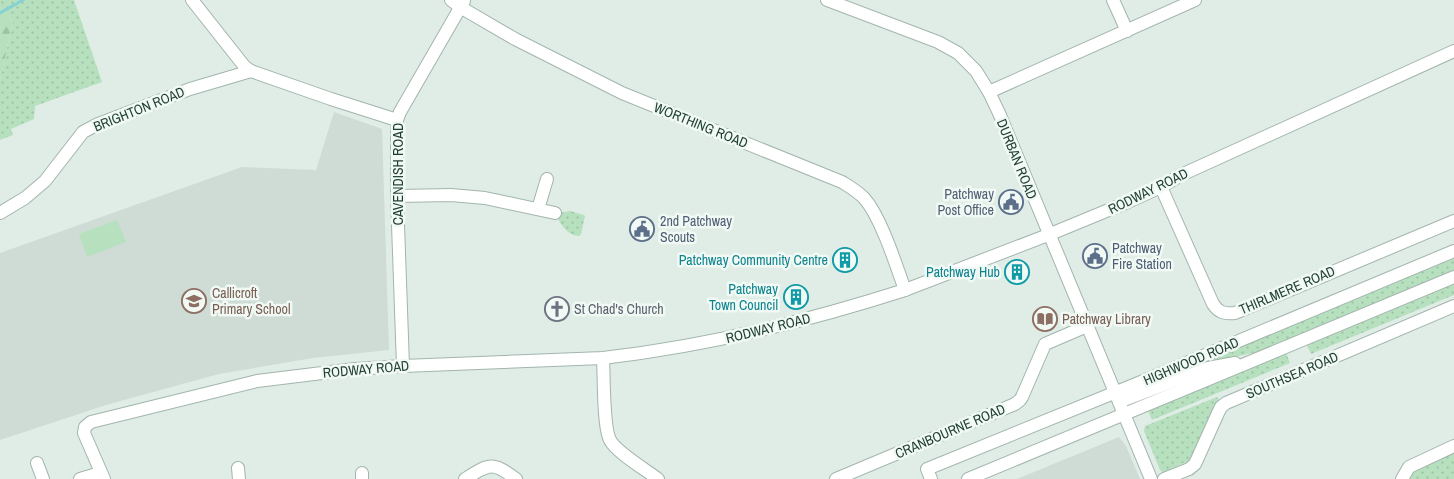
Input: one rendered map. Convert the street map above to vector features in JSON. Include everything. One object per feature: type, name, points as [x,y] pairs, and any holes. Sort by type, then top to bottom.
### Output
[{"type":"street","points":[[192,0],[251,71],[397,120]]},
{"type":"street","name":"DURBAN ROAD","points":[[827,0],[938,42],[958,53],[976,71],[989,92],[1151,479]]},
{"type":"street","points":[[1113,0],[1128,31]]},
{"type":"street","points":[[989,92],[1195,0]]},
{"type":"street","name":"CAVENDISH ROAD","points":[[403,366],[397,196],[397,120],[458,2]]},
{"type":"street","name":"WORTHING ROAD","points":[[458,2],[515,39],[622,94],[842,182],[864,199],[873,212],[906,290]]},
{"type":"street","name":"RODWAY ROAD","points":[[80,479],[102,476],[84,434],[86,427],[91,422],[257,381],[347,370],[403,366],[603,358],[742,336],[817,317],[906,290],[1048,235],[1161,187],[1181,175],[1454,50]]},
{"type":"street","name":"BRIGHTON ROAD","points":[[0,213],[25,198],[45,181],[83,132],[98,124],[190,89],[251,71]]},
{"type":"street","points":[[538,209],[547,179]]},
{"type":"street","name":"THIRLMERE ROAD","points":[[1161,187],[1213,304],[1220,311],[1227,314],[1454,221]]},
{"type":"street","points":[[397,196],[485,198],[555,213]]},
{"type":"street","name":"HIGHWOOD ROAD","points":[[929,474],[1117,397],[1454,251]]},
{"type":"street","name":"HIGHWOOD ROAD","points":[[968,479],[1454,277]]},
{"type":"street","name":"SOUTHSEA ROAD","points":[[1164,479],[1195,464],[1221,407],[1226,403],[1454,306]]},
{"type":"street","name":"CRANBOURNE ROAD","points":[[836,479],[1015,404],[1022,397],[1045,344],[1087,326]]},
{"type":"street","points":[[603,358],[606,422],[609,439],[616,448],[658,479]]},
{"type":"street","name":"HIGHWOOD ROAD","points":[[1117,397],[1208,368],[1259,358]]},
{"type":"street","points":[[1402,479],[1408,467],[1454,446]]},
{"type":"street","points":[[37,462],[43,479]]},
{"type":"street","points":[[465,479],[484,467],[492,466],[501,468],[516,479]]},
{"type":"shaded area","name":"Callicroft Primary School","points":[[334,112],[382,129],[389,350],[313,358],[219,374],[106,405],[0,440],[0,253],[242,167],[316,170]]},
{"type":"shaded area","points":[[1119,437],[1126,446],[1140,479],[1017,479]]},
{"type":"green space","points":[[0,0],[74,0],[102,82],[35,106],[34,119],[11,129],[13,135],[0,140],[0,80],[13,21],[0,7]]},
{"type":"green space","points":[[0,7],[13,21],[0,80]]},
{"type":"green space","points":[[570,211],[585,216],[579,236],[575,236],[565,229],[557,216],[559,213]]},
{"type":"green space","points":[[117,220],[126,242],[87,257],[79,234]]},
{"type":"green space","points":[[1454,258],[1454,271],[1265,350],[1209,363],[1208,360]]},
{"type":"green space","points":[[1454,284],[1454,295],[1311,354],[1307,345]]},
{"type":"green space","points":[[1286,353],[1290,363],[1152,420],[1148,411]]},
{"type":"green space","points":[[1217,397],[1219,400],[1208,419],[1190,460],[1163,472],[1160,470],[1144,431],[1145,426]]},
{"type":"green space","points":[[1454,452],[1454,479],[1410,479],[1415,469]]},
{"type":"waterway","points":[[0,13],[23,0]]},
{"type":"place","name":"Patchway Post Office","points":[[1011,202]]},
{"type":"place","name":"2nd Patchway Scouts","points":[[642,229]]},
{"type":"place","name":"Patchway Fire Station","points":[[1095,256]]},
{"type":"place","name":"Patchway Community Centre","points":[[845,260]]},
{"type":"place","name":"Patchway Hub","points":[[1017,272]]},
{"type":"place","name":"Patchway Town Council","points":[[796,297]]},
{"type":"place","name":"Callicroft Primary School","points":[[194,301]]},
{"type":"place","name":"St Chad's Church","points":[[557,309]]},
{"type":"place","name":"Patchway Library","points":[[1045,319]]}]
